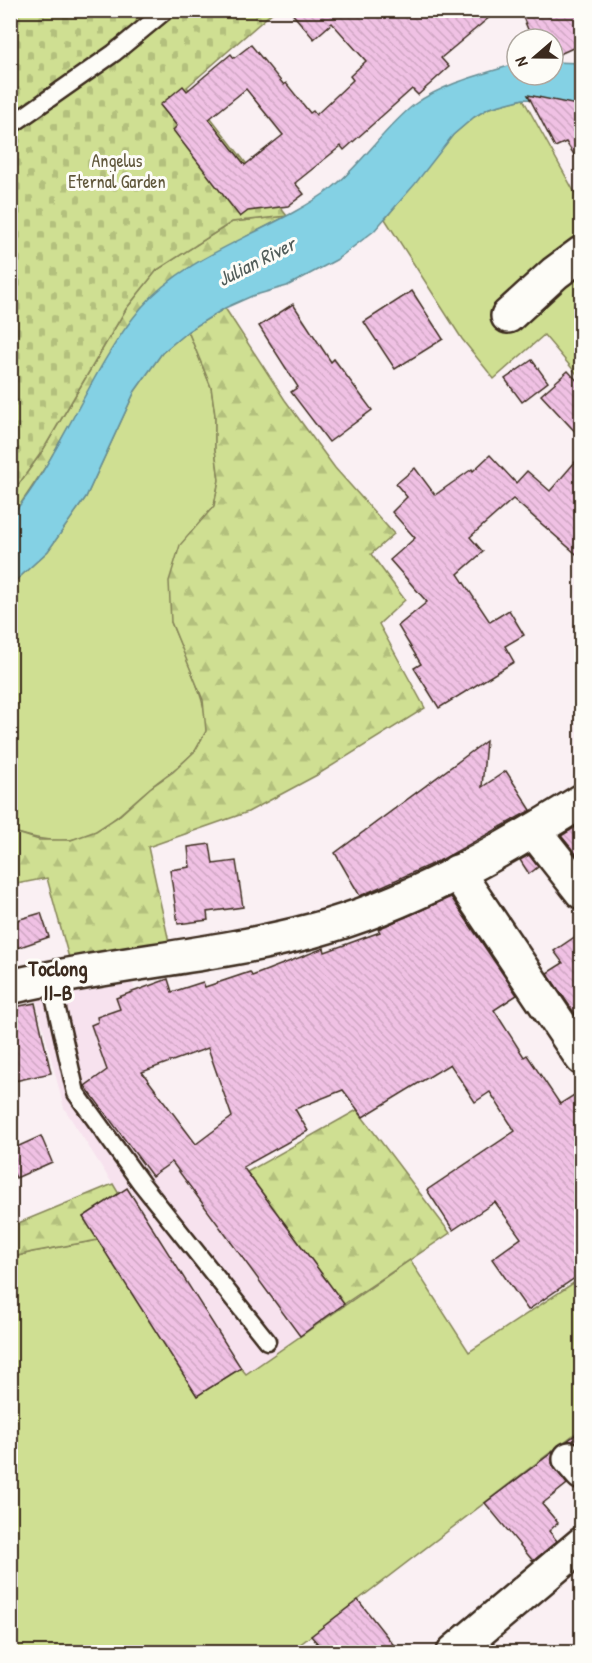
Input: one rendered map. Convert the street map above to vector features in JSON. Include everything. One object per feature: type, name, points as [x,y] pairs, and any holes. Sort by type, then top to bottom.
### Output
[{"type":"street","points":[[508,316],[555,273],[582,253]]},
{"type":"street","points":[[10,987],[256,944],[312,930],[410,896],[534,831],[582,801]]},
{"type":"street","points":[[534,831],[582,892]]},
{"type":"street","points":[[457,872],[582,1058]]},
{"type":"street","points":[[468,1648],[582,1544]]},
{"type":"lane","points":[[10,126],[114,53],[166,10]]},
{"type":"lane","points":[[50,979],[76,1093],[141,1183],[267,1341]]},
{"type":"shaded area","points":[[132,983],[154,1045],[129,1054],[196,1143],[215,1129],[344,1304],[245,1375],[241,1368],[197,1396],[83,1217],[119,1194],[64,1108],[36,1000]]},
{"type":"green space","name":"Angelus Eternal Garden","points":[[11,11],[274,11],[187,87],[287,216],[232,222],[157,270],[126,309],[43,450],[11,495]]},
{"type":"green space","points":[[523,99],[581,204],[581,379],[544,335],[494,379],[462,339],[385,219],[453,135],[474,117],[489,108]]},
{"type":"green space","points":[[287,216],[247,236],[69,426],[46,466],[11,515],[11,495],[43,450],[126,309],[157,270],[232,222]]},
{"type":"green space","points":[[225,308],[285,400],[335,468],[394,534],[371,554],[405,600],[379,624],[425,708],[317,775],[248,812],[148,847],[169,942],[69,958],[47,878],[11,885],[11,831],[39,840],[71,840],[96,831],[119,816],[150,788],[173,772],[195,751],[206,731],[203,700],[171,622],[169,581],[180,545],[214,506],[219,480],[211,387],[188,331]]},
{"type":"green space","points":[[188,331],[211,387],[219,480],[214,506],[171,622],[204,707],[206,731],[191,755],[102,828],[81,838],[69,840],[32,837],[11,831],[11,585],[48,551],[86,497],[135,391],[162,353]]},
{"type":"green space","points":[[357,1110],[450,1233],[344,1304],[247,1172]]},
{"type":"green space","points":[[113,1184],[119,1194],[83,1217],[98,1240],[11,1258],[11,1226]]},
{"type":"green space","points":[[98,1240],[197,1396],[241,1368],[246,1374],[410,1260],[469,1352],[581,1278],[581,1429],[290,1652],[11,1652],[11,1258]]},
{"type":"water","name":"Julian River","points":[[565,62],[581,63],[581,108],[548,100],[523,99],[489,108],[474,117],[453,135],[374,231],[336,260],[287,286],[252,296],[225,308],[188,331],[162,353],[135,391],[86,497],[48,551],[11,585],[11,515],[40,477],[94,378],[116,342],[141,308],[160,289],[183,272],[207,257],[285,217],[332,188],[354,168],[404,113],[426,97],[462,81],[505,67],[505,87],[565,87]]},
{"type":"building","points":[[289,10],[498,10],[441,58],[449,67],[418,95],[412,89],[344,150],[341,146],[295,183],[304,194],[288,206],[248,211],[240,217],[173,130],[177,126],[160,105],[183,86],[187,91],[231,54],[234,58],[251,45],[310,113],[313,111],[316,115],[353,80],[350,76],[366,61],[332,23],[314,39]],"holes":[[[246,89],[283,135],[245,165],[209,119]]]},
{"type":"building","points":[[520,10],[582,10],[582,44],[565,52],[565,27],[527,27]]},
{"type":"building","points":[[528,95],[582,106],[582,167],[566,142],[555,147]]},
{"type":"building","points":[[412,291],[443,339],[395,369],[364,322]]},
{"type":"building","points":[[293,304],[331,362],[334,359],[372,410],[329,442],[291,392],[298,387],[259,326]]},
{"type":"building","points":[[532,360],[548,382],[522,402],[505,379]]},
{"type":"building","points":[[568,371],[582,386],[582,439],[541,395]]},
{"type":"building","points":[[582,454],[582,559],[513,499],[470,537],[483,552],[458,574],[490,622],[509,610],[524,635],[505,646],[514,662],[439,708],[414,668],[421,664],[398,626],[427,602],[390,560],[415,538],[392,512],[407,497],[396,484],[415,468],[435,495],[472,469],[473,471],[490,455],[516,483],[527,471],[550,491]]},
{"type":"building","points":[[486,741],[482,787],[506,771],[531,810],[443,859],[360,896],[335,853]]},
{"type":"building","points":[[582,823],[582,861],[561,836]]},
{"type":"building","points":[[210,844],[213,864],[236,861],[243,907],[207,912],[208,920],[178,924],[170,870],[190,867],[188,847]]},
{"type":"building","points":[[529,855],[538,867],[529,874],[520,860]]},
{"type":"building","points":[[451,897],[517,995],[494,1010],[524,1057],[527,1055],[560,1104],[582,1090],[582,1273],[528,1310],[492,1259],[521,1238],[495,1202],[453,1230],[427,1190],[515,1131],[490,1092],[475,1102],[450,1064],[363,1117],[343,1090],[295,1109],[308,1131],[243,1167],[344,1304],[300,1336],[172,1162],[152,1176],[85,1086],[107,1070],[91,1025],[98,1022],[97,1017],[120,1009],[116,998],[168,979],[172,992],[203,982],[205,987],[250,972],[252,976],[324,948],[325,952],[380,932],[378,929]],"holes":[[[208,1048],[232,1117],[196,1144],[142,1072]]]},
{"type":"building","points":[[41,913],[49,937],[17,948],[10,922]]},
{"type":"building","points":[[582,932],[582,1024],[547,973],[563,963],[554,951]]},
{"type":"building","points":[[35,1003],[51,1073],[10,1082],[10,1008]]},
{"type":"building","points":[[41,1136],[52,1162],[16,1178],[10,1165],[10,1150]]},
{"type":"building","points":[[127,1188],[241,1368],[197,1396],[83,1217]]},
{"type":"building","points":[[582,1430],[582,1445],[576,1441],[567,1441]]},
{"type":"building","points":[[554,1451],[552,1463],[567,1484],[542,1504],[558,1523],[549,1531],[557,1541],[533,1561],[485,1503]]},
{"type":"building","points":[[358,1600],[400,1653],[326,1653],[311,1636]]},
{"type":"district","name":"Toclong II-B","points":[[58,980]]}]
